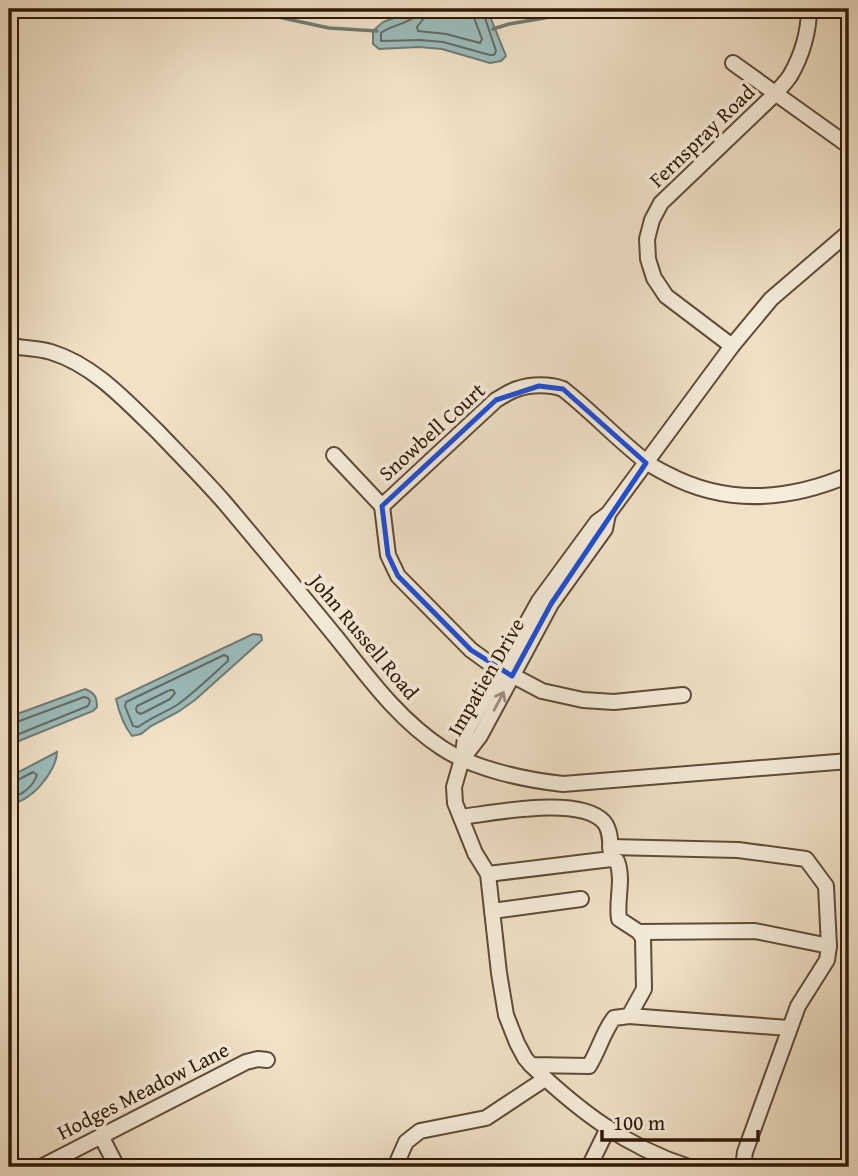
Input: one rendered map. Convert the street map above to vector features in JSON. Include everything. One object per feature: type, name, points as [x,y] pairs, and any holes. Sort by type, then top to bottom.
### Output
[{"type":"street","name":"Fernspray Road","points":[[732,346],[666,296],[654,278],[648,259],[647,239],[652,220],[661,203],[775,94],[790,75],[807,34],[809,9]]},
{"type":"street","points":[[733,63],[849,146]]},
{"type":"street","name":"Impatien Drive","points":[[488,874],[475,853],[456,803],[454,787],[466,732],[506,673],[539,601],[597,522],[608,514],[732,346],[771,299],[849,232]]},
{"type":"street","name":"John Russell Road","points":[[9,346],[50,351],[79,364],[106,383],[152,426],[215,492],[393,708],[442,748],[462,759],[508,775],[563,784],[849,761]]},
{"type":"street","name":"Snowbell Court","points":[[382,506],[496,400],[517,389],[539,386],[563,389],[646,463],[706,490],[765,497],[786,495],[822,486],[849,475]]},
{"type":"street","points":[[334,455],[382,506],[388,555],[398,576],[471,650],[506,673],[542,691],[583,700],[614,702],[683,695]]},
{"type":"street","points":[[461,817],[540,807],[574,809],[604,822],[610,834],[611,853],[620,871],[619,919],[639,932],[643,938],[644,989],[629,1016]]},
{"type":"street","points":[[689,1167],[634,1146],[564,1097],[525,1058],[506,1015],[488,874],[611,853],[738,850],[806,859],[826,886],[827,960],[798,1006],[789,1028],[745,1152],[743,1167]]},
{"type":"street","points":[[492,911],[581,900]]},
{"type":"street","points":[[639,932],[755,931],[828,946]]},
{"type":"street","points":[[531,1065],[589,1066],[614,1018],[629,1016],[789,1028]]},
{"type":"street","name":"Hodges Meadow Lane","points":[[41,1167],[246,1062],[267,1060]]},
{"type":"street","points":[[396,1167],[406,1142],[420,1131],[486,1118],[545,1079]]},
{"type":"street","points":[[589,1167],[608,1128]]},
{"type":"street","points":[[102,1136],[117,1167]]},
{"type":"highlighted area","points":[[539,386],[563,389],[646,463],[551,604],[512,676],[471,650],[398,576],[388,555],[382,506],[496,400]]},
{"type":"water","points":[[417,9],[487,9],[506,56],[501,61],[490,63],[442,49],[379,49],[373,44],[373,31],[383,22]]},
{"type":"water","points":[[253,634],[261,635],[262,640],[195,700],[141,734],[132,736],[122,719],[116,699]]},
{"type":"water","points":[[85,689],[96,698],[97,707],[93,711],[9,745],[9,717]]},
{"type":"water","points":[[57,752],[47,777],[33,793],[25,799],[9,803],[9,777]]},
{"type":"waterway","points":[[166,10],[171,9]]},
{"type":"waterway","points":[[241,9],[329,28],[377,31]]},
{"type":"waterway","points":[[493,29],[556,16],[592,15],[621,9]]}]
